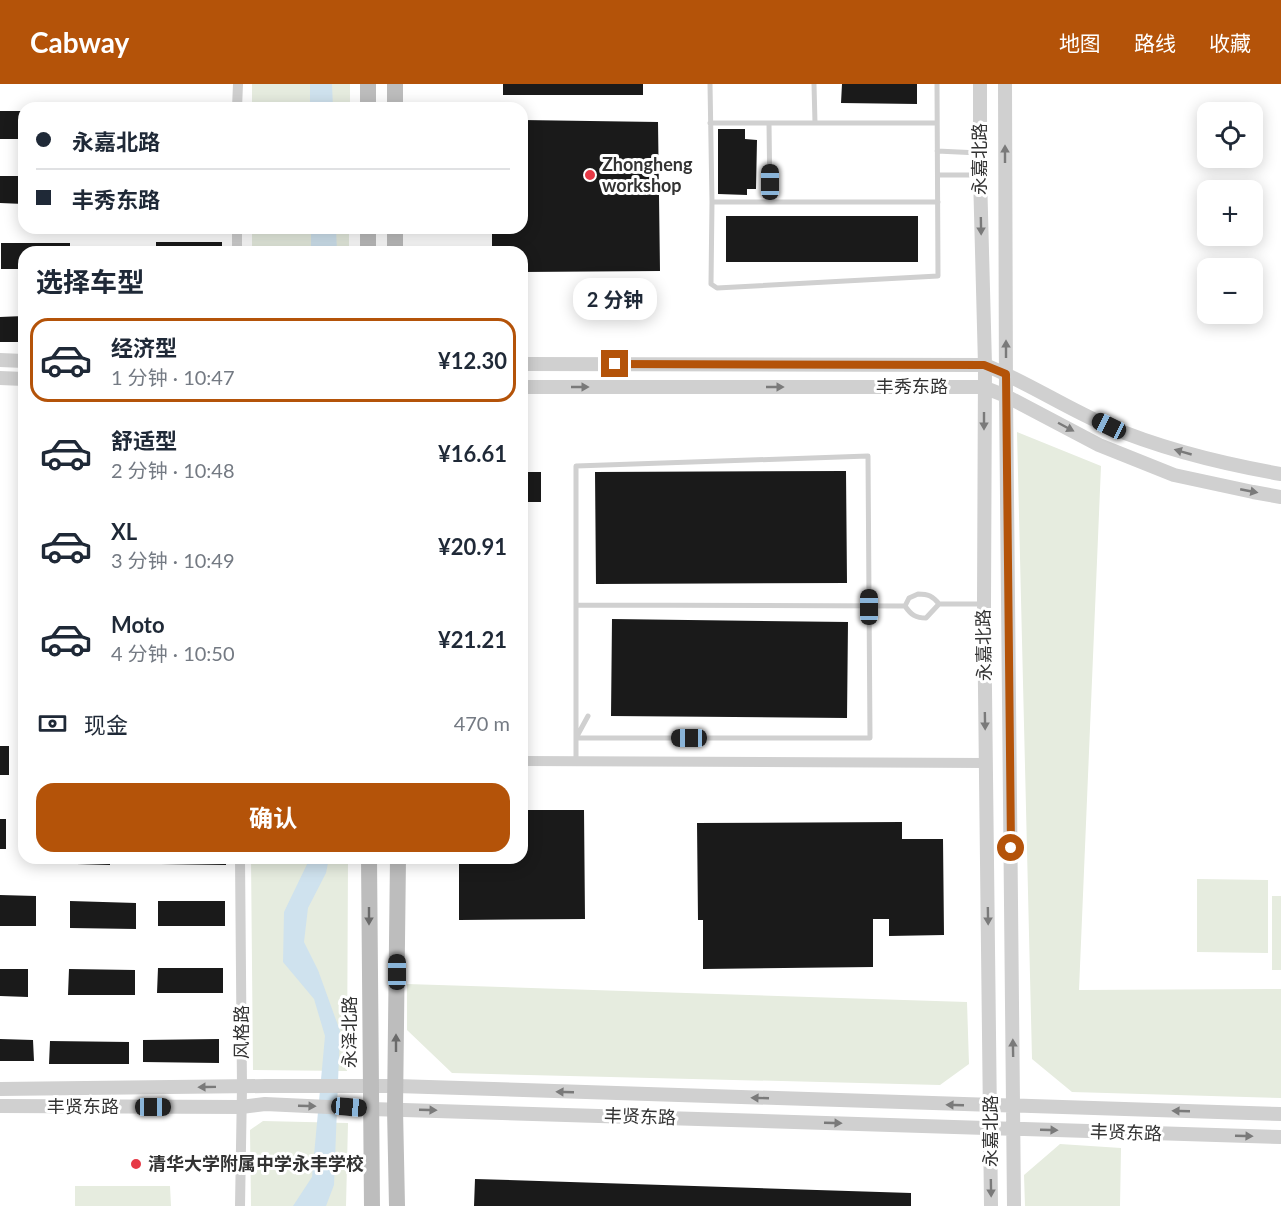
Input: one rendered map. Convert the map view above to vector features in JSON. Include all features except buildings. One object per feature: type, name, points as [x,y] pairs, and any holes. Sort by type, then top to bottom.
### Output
[{"type":"main road","points":[[368,84],[368,102]]},
{"type":"main road","points":[[395,84],[395,102]]},
{"type":"main road","name":"永泽北路","points":[[369,864],[372,1206]]},
{"type":"main road","points":[[397,1206],[395,1109],[398,864]]},
{"type":"street","points":[[237,102],[238,84]]},
{"type":"street","name":"永嘉北路","points":[[980,84],[991,1206]]},
{"type":"street","name":"永嘉北路","points":[[1005,84],[1014,1206]]},
{"type":"street","points":[[0,360],[18,361]]},
{"type":"street","name":"丰秀东路","points":[[528,364],[984,365],[1109,426],[1182,452],[1281,474]]},
{"type":"street","points":[[0,378],[18,378]]},
{"type":"street","name":"丰秀东路","points":[[528,387],[984,387],[1006,396],[1099,445],[1174,475],[1281,496]]},
{"type":"street","points":[[528,761],[986,763]]},
{"type":"street","name":"风格路","points":[[240,864],[242,1087],[240,1206]]},
{"type":"street","name":"丰贤东路","points":[[0,1089],[396,1086],[1281,1114]]},
{"type":"street","name":"丰贤东路","points":[[0,1106],[241,1107],[265,1104],[1281,1137]]},
{"type":"lane","points":[[710,84],[711,284],[717,288],[938,276],[937,84]]},
{"type":"lane","points":[[814,84],[815,123]]},
{"type":"lane","points":[[710,123],[937,123]]},
{"type":"lane","points":[[769,123],[770,202]]},
{"type":"lane","points":[[938,151],[980,153]]},
{"type":"lane","points":[[938,175],[980,175]]},
{"type":"lane","points":[[712,202],[938,202]]},
{"type":"lane","points":[[576,738],[870,738],[868,456],[576,466],[576,605],[576,738],[576,761]]},
{"type":"lane","points":[[905,606],[909,598],[918,594],[926,594],[939,604]]},
{"type":"lane","points":[[905,606],[910,614],[926,618],[939,604],[984,604]]},
{"type":"lane","points":[[576,605],[905,606]]},
{"type":"lane","points":[[576,738],[588,716]]},
{"type":"shaded area","points":[[252,84],[350,84],[350,102],[252,102]]},
{"type":"shaded area","points":[[252,234],[349,234],[349,246],[252,246]]},
{"type":"shaded area","points":[[1017,432],[1101,466],[1079,990],[1281,989],[1281,1098],[1072,1092],[1032,1059]]},
{"type":"shaded area","points":[[251,864],[348,864],[347,1071],[253,1070]]},
{"type":"shaded area","points":[[1197,879],[1268,880],[1268,953],[1197,952]]},
{"type":"shaded area","points":[[1272,896],[1281,896],[1281,970],[1272,970]]},
{"type":"shaded area","points":[[407,984],[967,1002],[969,1064],[940,1085],[452,1073],[407,1030]]},
{"type":"shaded area","points":[[263,1121],[348,1123],[346,1206],[251,1206],[250,1130]]},
{"type":"shaded area","points":[[1060,1144],[1121,1148],[1120,1206],[1025,1206],[1024,1175]]},
{"type":"shaded area","points":[[75,1186],[170,1186],[171,1206],[75,1206]]},
{"type":"water","points":[[310,84],[332,84],[333,102],[310,102]]},
{"type":"water","points":[[311,234],[336,234],[337,246],[311,246]]},
{"type":"water","points":[[307,864],[328,864],[326,873],[308,908],[304,942],[318,970],[340,1031],[334,1185],[326,1206],[293,1206],[312,1177],[325,1036],[314,999],[283,962],[284,912]]},
{"type":"place","name":"Zhongheng workshop","points":[[590,175]]},
{"type":"place","name":"清华大学附属中学永丰学校","points":[[136,1164]]},
{"type":"route","points":[[615,364],[984,365],[1006,374],[1011,848]]}]
